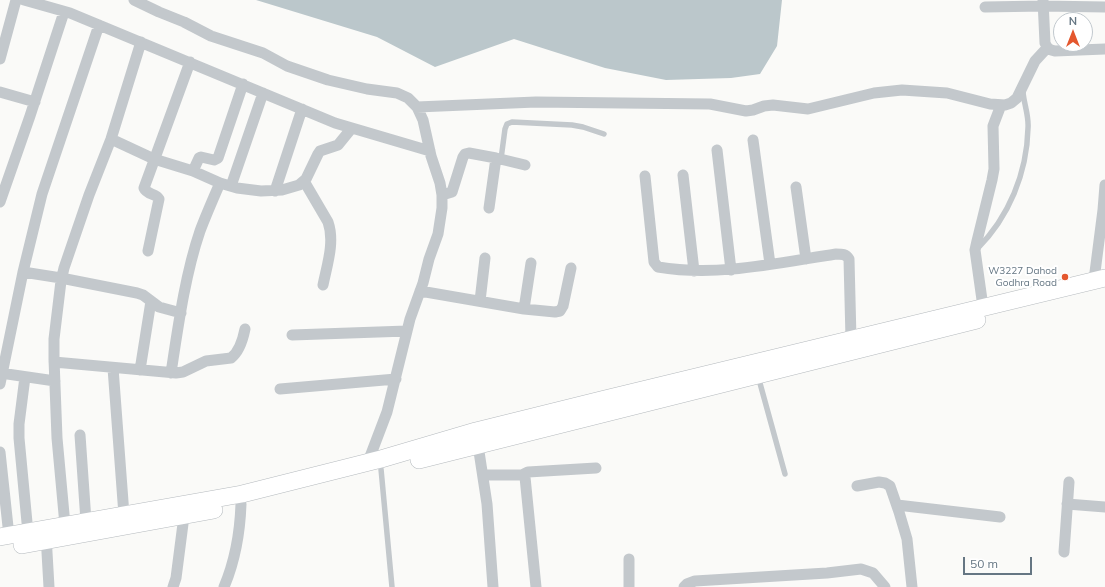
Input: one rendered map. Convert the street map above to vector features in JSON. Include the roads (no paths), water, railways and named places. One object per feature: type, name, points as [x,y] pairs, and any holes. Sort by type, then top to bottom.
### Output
[{"type":"main road","points":[[3,541],[28,533],[46,535],[65,525],[242,494],[478,444],[756,368],[851,339],[983,307],[1101,283]]},
{"type":"main road","points":[[3,541],[184,516],[241,504],[375,466],[476,431],[756,368],[1101,283]]},
{"type":"street","points":[[0,59],[16,0]]},
{"type":"street","points":[[24,0],[64,12],[99,25],[351,129],[430,152]]},
{"type":"street","points":[[134,0],[184,22],[211,36],[263,53],[287,66],[328,80],[367,89],[397,93],[408,98],[417,107],[423,120],[430,152],[440,183],[442,208],[438,234],[403,344],[375,466]]},
{"type":"street","points":[[1043,3],[1045,43],[1047,48],[1055,51],[1105,50]]},
{"type":"street","points":[[985,7],[1043,3],[1105,7]]},
{"type":"street","points":[[0,202],[35,102],[64,12]]},
{"type":"street","points":[[55,382],[25,378],[1,377],[23,272],[42,194],[99,25]]},
{"type":"street","points":[[65,525],[57,438],[54,362],[54,339],[62,278],[89,195],[111,139],[141,42]]},
{"type":"street","points":[[417,107],[536,102],[710,104],[746,111],[773,105],[808,109],[874,93],[902,90],[947,93],[990,104],[1001,105],[1011,103],[1017,98],[1035,61],[1047,48]]},
{"type":"street","points":[[148,251],[159,199],[157,196],[147,192],[144,188],[190,62]]},
{"type":"street","points":[[193,171],[199,158],[201,157],[214,160],[218,158],[243,84]]},
{"type":"street","points":[[0,92],[35,102]]},
{"type":"street","points":[[231,186],[263,93]]},
{"type":"street","points":[[983,307],[976,250],[994,169],[994,119],[1001,105]]},
{"type":"street","points":[[275,191],[302,109]]},
{"type":"street","points":[[111,139],[154,159],[193,171],[220,183],[261,191],[275,191],[299,185],[304,181],[309,175],[320,151],[338,145],[351,129]]},
{"type":"street","points":[[753,140],[770,264]]},
{"type":"street","points":[[717,150],[731,270]]},
{"type":"street","points":[[442,195],[452,192],[466,154],[525,165]]},
{"type":"street","points":[[489,208],[498,159]]},
{"type":"street","points":[[683,175],[694,271]]},
{"type":"street","points":[[645,176],[654,262],[658,267],[694,271],[731,270],[843,254],[847,255],[849,259],[851,339]]},
{"type":"street","points":[[304,181],[328,222],[330,229],[331,241],[323,285]]},
{"type":"street","points":[[172,373],[181,313],[193,257],[198,238],[220,183]]},
{"type":"street","points":[[1101,283],[1105,185]]},
{"type":"street","points":[[796,187],[806,259]]},
{"type":"street","points":[[480,301],[486,258]]},
{"type":"street","points":[[524,309],[531,263]]},
{"type":"street","points":[[420,291],[524,309],[555,312],[560,311],[563,306],[571,268]]},
{"type":"street","points":[[23,272],[62,278],[137,294],[159,307],[181,313]]},
{"type":"street","points":[[140,370],[151,301]]},
{"type":"street","points":[[54,362],[172,373],[183,372],[206,361],[231,358],[236,352],[243,337],[244,329]]},
{"type":"street","points":[[292,335],[407,331]]},
{"type":"street","points":[[113,368],[124,515]]},
{"type":"street","points":[[25,378],[19,424],[19,438],[28,533]]},
{"type":"street","points":[[280,389],[396,379]]},
{"type":"street","points":[[80,435],[86,521]]},
{"type":"street","points":[[478,444],[487,504],[493,587]]},
{"type":"street","points":[[0,452],[3,541]]},
{"type":"street","points":[[483,475],[522,475],[528,472],[596,468]]},
{"type":"street","points":[[522,475],[525,477],[526,482],[536,587]]},
{"type":"street","points":[[857,486],[879,482],[890,486],[907,539],[912,587]]},
{"type":"street","points":[[1064,552],[1069,482]]},
{"type":"street","points":[[224,587],[235,554],[240,523],[241,504]]},
{"type":"street","points":[[1067,504],[1105,507]]},
{"type":"street","points":[[897,505],[1000,517]]},
{"type":"street","points":[[173,587],[176,578],[184,516]]},
{"type":"street","points":[[46,535],[49,587]]},
{"type":"street","points":[[629,559],[629,587]]},
{"type":"street","points":[[684,587],[695,581],[827,573],[861,569],[873,573],[885,587]]},
{"type":"lane","points":[[976,250],[986,240],[1007,209],[1013,198],[1021,176],[1028,128],[1022,88]]},
{"type":"lane","points":[[498,159],[505,129],[507,124],[512,122],[572,125],[604,134]]},
{"type":"lane","points":[[756,368],[785,474]]},
{"type":"lane","points":[[375,466],[392,587]]},
{"type":"place","name":"W3227 Dahod Godhra Road","points":[[1065,277]]}]
